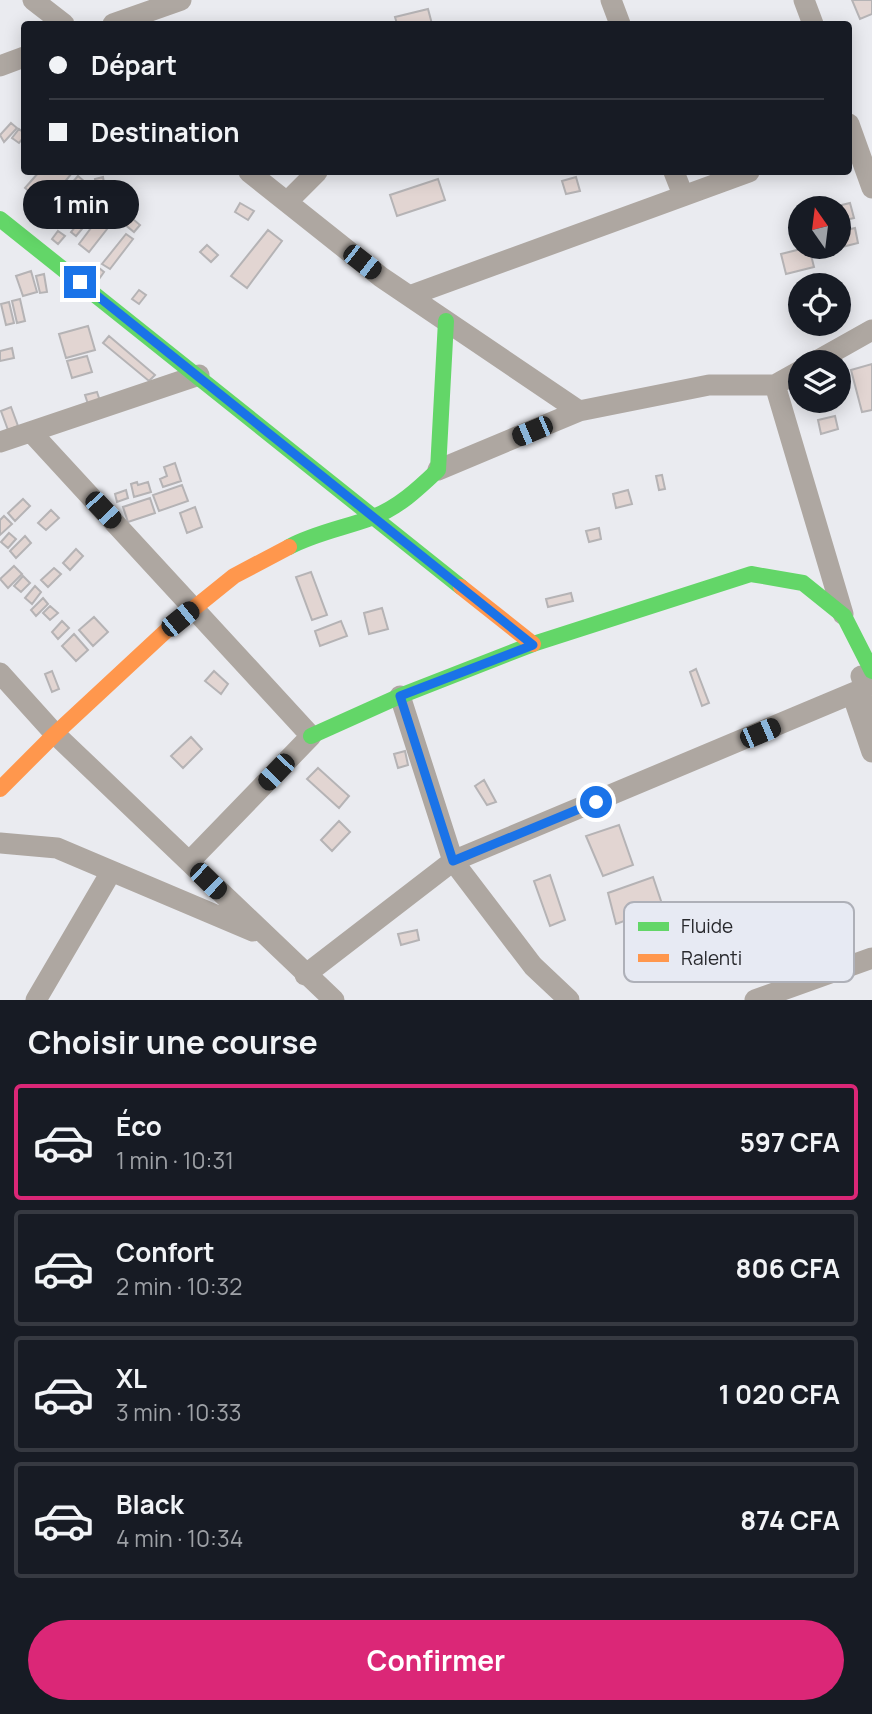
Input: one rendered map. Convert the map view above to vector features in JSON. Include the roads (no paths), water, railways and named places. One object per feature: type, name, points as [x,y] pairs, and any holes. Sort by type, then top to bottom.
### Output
[{"type":"street","points":[[33,0],[60,21]]},
{"type":"street","points":[[122,21],[181,0]]},
{"type":"street","points":[[611,0],[619,21]]},
{"type":"street","points":[[804,0],[812,21]]},
{"type":"street","points":[[0,66],[21,58]]},
{"type":"street","points":[[856,131],[872,188]]},
{"type":"street","points":[[252,175],[409,296],[579,411]]},
{"type":"street","points":[[287,202],[314,175]]},
{"type":"street","points":[[675,175],[683,195]]},
{"type":"street","points":[[409,296],[740,175]]},
{"type":"street","points":[[0,219],[533,645]]},
{"type":"street","points":[[0,244],[20,236]]},
{"type":"street","points":[[438,470],[446,321]]},
{"type":"street","points":[[836,350],[872,330]]},
{"type":"street","points":[[0,442],[199,376]]},
{"type":"street","points":[[0,789],[55,734],[194,607],[234,576],[302,540],[374,517],[409,497],[438,470],[579,411],[709,385],[775,385],[788,378]]},
{"type":"street","points":[[775,385],[872,712]]},
{"type":"street","points":[[31,432],[311,736]]},
{"type":"street","points":[[188,862],[311,736],[400,696],[533,645],[751,574],[803,583],[844,616]]},
{"type":"street","points":[[0,673],[55,734],[334,1000]]},
{"type":"street","points":[[863,684],[872,752]]},
{"type":"street","points":[[305,975],[453,861],[863,684]]},
{"type":"street","points":[[400,696],[453,861],[533,966],[569,1000]]},
{"type":"street","points":[[0,843],[57,848],[265,936]]},
{"type":"street","points":[[36,1000],[111,872]]},
{"type":"street","points":[[854,964],[872,958]]},
{"type":"street","points":[[755,1000],[805,982]]}]
